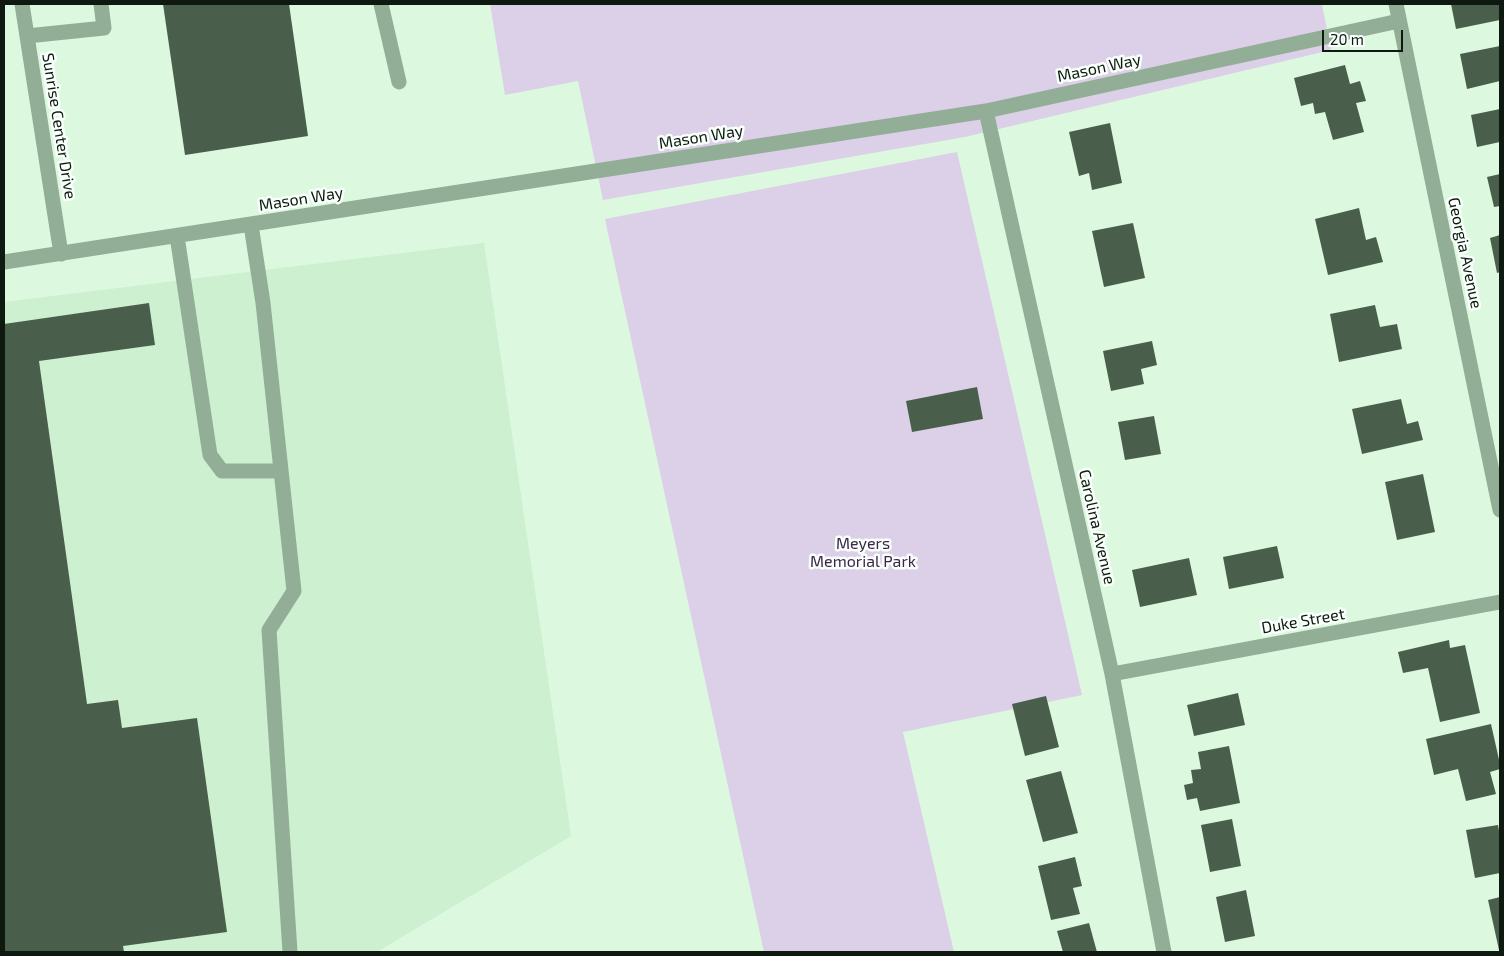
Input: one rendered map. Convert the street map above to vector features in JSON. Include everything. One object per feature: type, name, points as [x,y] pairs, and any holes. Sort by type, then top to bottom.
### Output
[{"type":"street","name":"Sunrise Center Drive","points":[[22,4],[61,254]]},
{"type":"street","points":[[27,36],[104,28],[101,4]]},
{"type":"street","points":[[381,4],[399,82]]},
{"type":"street","name":"Georgia Avenue","points":[[1396,4],[1500,510]]},
{"type":"street","name":"Mason Way","points":[[4,262],[986,111],[1399,21]]},
{"type":"street","name":"Carolina Avenue","points":[[986,111],[1112,674],[1164,952]]},
{"type":"street","points":[[251,224],[263,303],[294,591],[269,630],[290,952]]},
{"type":"street","points":[[177,236],[210,455],[222,471],[281,471]]},
{"type":"street","name":"Duke Street","points":[[1112,674],[1500,602]]},
{"type":"shaded area","points":[[484,243],[571,836],[377,952],[4,952],[4,302]]},
{"type":"green space","points":[[490,4],[1322,4],[1331,50],[965,137],[603,200],[578,81],[505,95]]},
{"type":"green space","name":"Meyers Memorial Park","points":[[957,152],[1082,695],[903,732],[954,952],[764,952],[605,219]]},
{"type":"building","points":[[163,4],[289,4],[308,136],[185,155]]},
{"type":"building","points":[[1451,4],[1500,4],[1500,20],[1456,29]]},
{"type":"building","points":[[1500,46],[1500,81],[1467,89],[1460,54]]},
{"type":"building","points":[[1345,65],[1350,84],[1360,81],[1366,101],[1356,103],[1364,132],[1333,140],[1325,112],[1315,114],[1313,103],[1301,106],[1294,78]]},
{"type":"building","points":[[1500,109],[1500,142],[1477,147],[1471,115]]},
{"type":"building","points":[[1110,123],[1122,183],[1092,190],[1089,173],[1079,176],[1069,132]]},
{"type":"building","points":[[1500,174],[1500,206],[1494,207],[1487,177]]},
{"type":"building","points":[[1359,208],[1366,240],[1376,237],[1383,262],[1328,275],[1315,219]]},
{"type":"building","points":[[1133,223],[1145,278],[1104,287],[1092,231]]},
{"type":"building","points":[[1500,235],[1500,272],[1497,273],[1490,238]]},
{"type":"building","points":[[149,303],[155,345],[39,361],[87,704],[118,700],[122,728],[197,718],[227,932],[123,946],[124,952],[4,952],[4,324]]},
{"type":"building","points":[[1375,305],[1380,327],[1397,324],[1402,349],[1339,362],[1330,314]]},
{"type":"building","points":[[1152,341],[1157,365],[1141,369],[1144,384],[1111,391],[1103,351]]},
{"type":"building","points":[[977,387],[983,419],[912,432],[906,401]]},
{"type":"building","points":[[1401,399],[1407,424],[1418,421],[1423,440],[1362,454],[1352,409]]},
{"type":"building","points":[[1154,416],[1161,454],[1125,460],[1118,422]]},
{"type":"building","points":[[1423,474],[1435,532],[1397,540],[1385,482]]},
{"type":"building","points":[[1277,546],[1284,578],[1229,589],[1223,557]]},
{"type":"building","points":[[1189,558],[1197,595],[1140,607],[1132,570]]},
{"type":"building","points":[[1449,640],[1450,648],[1465,645],[1480,713],[1440,722],[1428,668],[1403,673],[1398,652]]},
{"type":"building","points":[[1238,693],[1245,725],[1194,736],[1187,705]]},
{"type":"building","points":[[1046,696],[1059,747],[1025,756],[1012,704]]},
{"type":"building","points":[[1491,724],[1500,764],[1500,769],[1490,772],[1496,794],[1466,801],[1458,769],[1434,775],[1426,739]]},
{"type":"building","points":[[1229,746],[1240,803],[1200,811],[1197,798],[1187,800],[1184,785],[1193,783],[1191,770],[1201,769],[1198,752]]},
{"type":"building","points":[[1061,771],[1078,833],[1043,842],[1026,780]]},
{"type":"building","points":[[1232,819],[1241,866],[1210,872],[1201,825]]},
{"type":"building","points":[[1498,825],[1500,836],[1500,873],[1475,878],[1466,830]]},
{"type":"building","points":[[1075,857],[1082,886],[1073,888],[1080,914],[1051,920],[1038,866]]},
{"type":"building","points":[[1246,890],[1255,936],[1225,942],[1216,897]]},
{"type":"building","points":[[1500,897],[1500,950],[1499,950],[1488,900]]},
{"type":"building","points":[[1089,923],[1097,952],[1063,952],[1057,931]]}]
